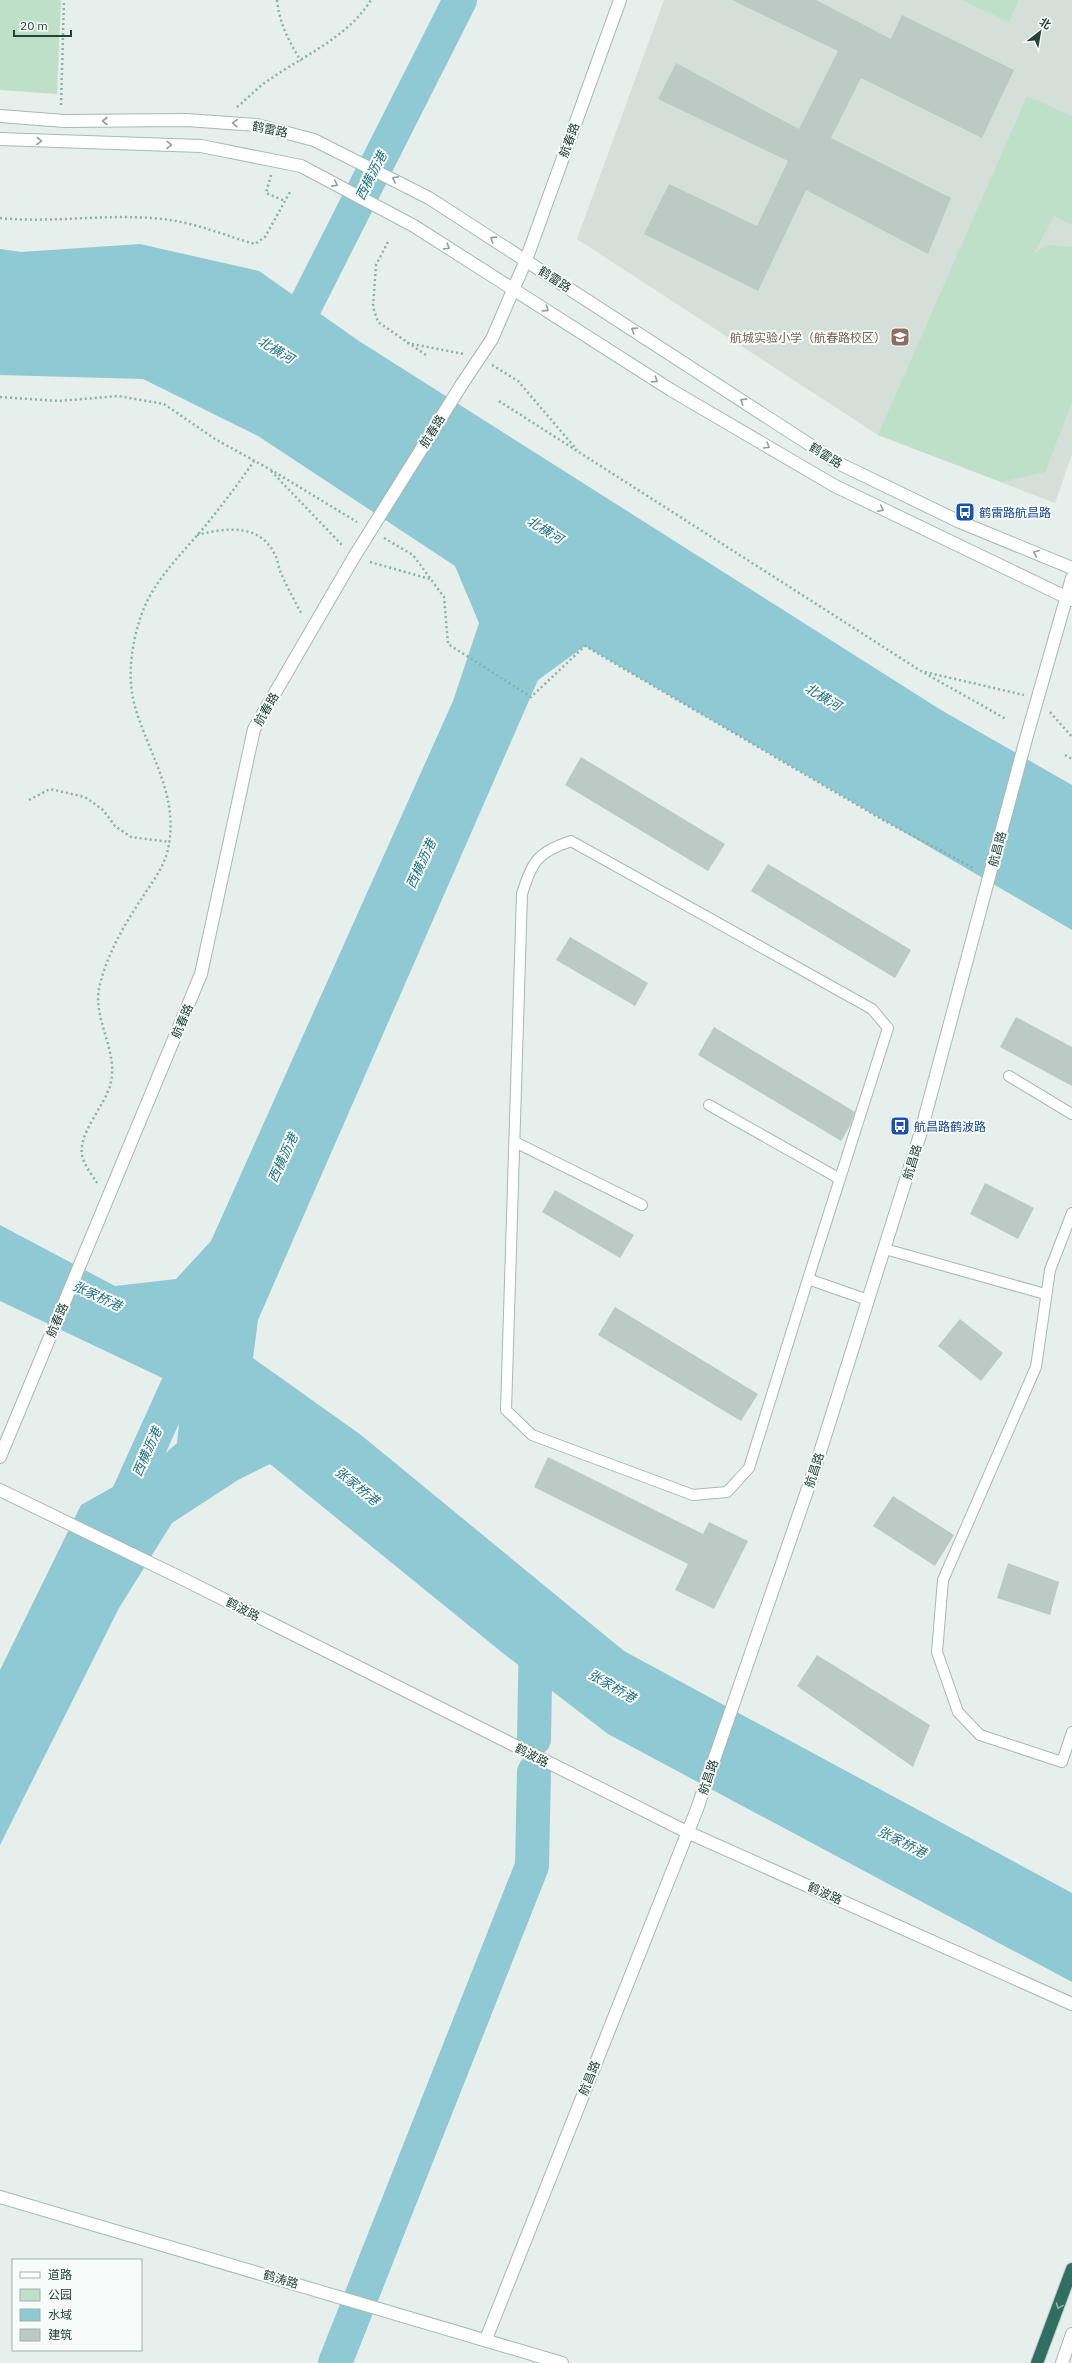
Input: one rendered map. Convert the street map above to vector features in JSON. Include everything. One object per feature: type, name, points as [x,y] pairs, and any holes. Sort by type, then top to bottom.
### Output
[{"type":"highway","points":[[1037,2363],[1072,2269]]},
{"type":"street","name":"航春路","points":[[0,1457],[201,974],[254,729],[354,558],[462,384],[492,339],[526,260],[620,0]]},
{"type":"street","name":"鹤雷路","points":[[0,116],[60,121],[187,120],[220,122],[257,125],[314,140],[429,198],[838,463],[960,522],[1072,568]]},
{"type":"street","name":"鹤雷路","points":[[0,139],[201,146],[301,166],[414,226],[514,288],[671,390],[835,486],[1069,599]]},
{"type":"street","name":"航昌路","points":[[486,2339],[687,1832],[816,1465],[920,1135],[1026,739],[1069,599],[1072,578]]},
{"type":"street","name":"鹤波路","points":[[0,1490],[142,1559],[687,1832],[1072,2004]]},
{"type":"street","name":"鹤涛路","points":[[0,2197],[486,2339],[562,2363]]},
{"type":"street","points":[[1062,2363],[1072,2334]]},
{"type":"lane","points":[[571,841],[872,1009],[888,1028],[749,1468],[727,1492],[693,1495],[532,1435],[506,1410],[514,1142],[522,894],[529,870],[549,848],[571,841]]},
{"type":"lane","points":[[1009,1076],[1072,1114]]},
{"type":"lane","points":[[709,1105],[840,1179]]},
{"type":"lane","points":[[514,1142],[642,1205]]},
{"type":"lane","points":[[1072,1213],[1050,1270],[1045,1294],[1036,1367],[943,1580],[937,1652],[958,1712],[980,1734],[1062,1762],[1072,1732]]},
{"type":"lane","points":[[885,1249],[1045,1294]]},
{"type":"lane","points":[[808,1279],[868,1300]]},
{"type":"path","points":[[60,121],[64,0]]},
{"type":"path","points":[[276,0],[282,24],[291,46],[301,61]]},
{"type":"path","points":[[220,122],[263,84],[301,61],[338,35],[365,10],[371,0]]},
{"type":"path","points":[[275,161],[266,193],[285,201]]},
{"type":"path","points":[[0,218],[27,221],[136,218],[177,221],[256,244],[265,237],[290,192]]},
{"type":"path","points":[[388,242],[376,265],[373,307],[378,322],[426,355]]},
{"type":"path","points":[[407,343],[480,357],[518,381],[580,453]]},
{"type":"path","points":[[0,397],[59,401],[118,396],[164,404],[216,439],[359,523]]},
{"type":"path","points":[[499,401],[921,671],[1006,719]]},
{"type":"path","points":[[107,1199],[83,1158],[82,1146],[86,1134],[102,1107],[111,1082],[112,1068],[98,1015],[97,999],[100,982],[114,942],[158,873],[170,842],[171,811],[158,763],[142,728],[134,701],[132,659],[142,614],[173,563],[197,536],[254,461]]},
{"type":"path","points":[[269,469],[354,558],[431,579]]},
{"type":"path","points":[[197,536],[222,529],[245,530],[264,539],[274,553],[281,572],[310,632]]},
{"type":"path","points":[[379,535],[413,555],[444,597],[448,644],[531,697],[585,646],[883,820],[990,877]]},
{"type":"path","points":[[921,671],[1038,698],[1072,737]]},
{"type":"path","points":[[1064,755],[1072,759]]},
{"type":"path","points":[[29,800],[50,789],[85,796],[103,810],[115,826],[131,838],[170,842]]},
{"type":"shaded area","name":"航城实验小学（航春路校区）","points":[[664,0],[1072,0],[1072,455],[1055,503],[878,435],[577,239]]},
{"type":"green space","points":[[0,0],[61,0],[57,94],[0,90]]},
{"type":"green space","points":[[961,0],[1019,0],[1009,22]]},
{"type":"green space","points":[[1027,96],[1072,116],[1072,225],[1054,216],[1034,253],[1047,245],[1072,247],[1072,403],[1045,472],[1002,482],[878,435]]},
{"type":"water","points":[[140,244],[259,271],[359,341],[941,710],[1072,785],[1072,930],[585,646],[538,680],[258,1320],[253,1358],[361,1435],[624,1651],[1072,1893],[1072,1982],[608,1734],[504,1654],[270,1464],[238,1480],[172,1523],[119,1608],[0,1845],[0,1670],[81,1505],[152,1465],[177,1443],[181,1405],[173,1383],[0,1301],[0,1225],[115,1286],[176,1279],[211,1241],[453,701],[479,623],[455,566],[258,436],[143,379],[0,375],[0,249],[21,252]]},
{"type":"building","points":[[732,0],[816,0],[891,39],[902,15],[1014,70],[982,138],[861,78],[831,138],[951,198],[928,254],[806,190],[758,291],[644,234],[669,184],[757,226],[788,161],[658,99],[676,63],[799,129],[838,51]]},
{"type":"building","points":[[581,757],[725,844],[708,871],[565,785]]},
{"type":"building","points":[[768,864],[911,950],[895,978],[751,891]]},
{"type":"building","points":[[570,937],[648,983],[635,1006],[556,960]]},
{"type":"building","points":[[1016,1017],[1072,1047],[1072,1086],[1000,1047]]},
{"type":"building","points":[[714,1027],[855,1112],[850,1126],[841,1141],[698,1055]]},
{"type":"building","points":[[985,1183],[1034,1208],[1018,1239],[970,1214]]},
{"type":"building","points":[[555,1190],[634,1235],[620,1258],[542,1212]]},
{"type":"building","points":[[615,1307],[758,1394],[741,1421],[598,1335]]},
{"type":"building","points":[[960,1319],[1003,1353],[981,1381],[938,1346]]},
{"type":"building","points":[[548,1457],[703,1534],[709,1522],[748,1541],[714,1609],[675,1590],[688,1564],[534,1487]]},
{"type":"building","points":[[893,1496],[954,1535],[935,1566],[873,1526]]},
{"type":"building","points":[[1008,1563],[1059,1582],[1050,1615],[997,1598]]},
{"type":"building","points":[[817,1655],[930,1725],[913,1767],[797,1686]]},
{"type":"waterway","name":"西横沥港","points":[[285,346],[460,0]]},
{"type":"waterway","name":"西横沥港","points":[[119,1515],[195,1347]]},
{"type":"waterway","points":[[534,1739],[536,1631]]},
{"type":"waterway","points":[[335,2363],[532,1866],[534,1772]]},
{"type":"place","name":"航城实验小学（航春路校区）","points":[[900,337]]},
{"type":"place","name":"鹤雷路航昌路","points":[[965,512]]},
{"type":"place","name":"航昌路鹤波路","points":[[900,1126]]},
{"type":"water label","name":"北横河","points":[[276,350]]},
{"type":"water label","name":"北横河","points":[[545,530]]},
{"type":"water label","name":"北横河","points":[[823,697]]},
{"type":"water label","name":"张家桥港","points":[[97,1296]]},
{"type":"water label","name":"张家桥港","points":[[357,1486]]},
{"type":"water label","name":"张家桥港","points":[[612,1686]]},
{"type":"water label","name":"张家桥港","points":[[902,1842]]}]
